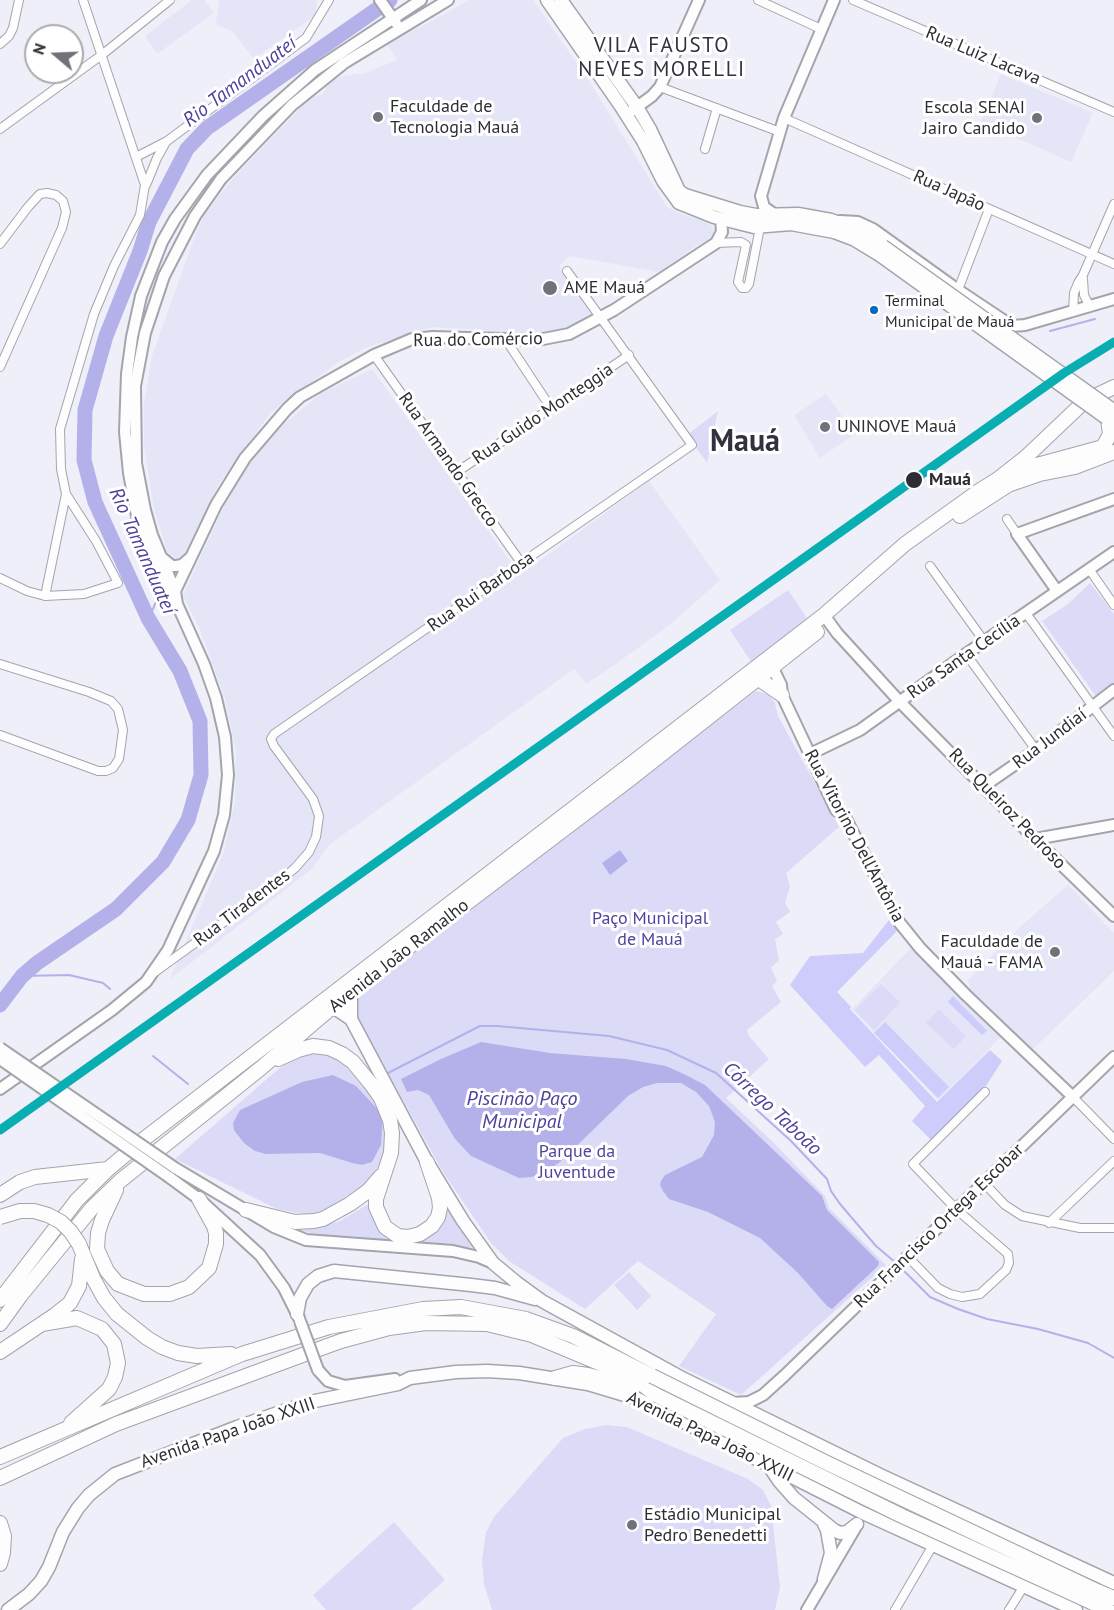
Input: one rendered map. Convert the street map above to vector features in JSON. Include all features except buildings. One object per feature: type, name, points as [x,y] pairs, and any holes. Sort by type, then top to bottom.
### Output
[{"type":"highway","points":[[827,618],[905,544],[1026,457],[1085,401],[1114,387]]},
{"type":"highway","points":[[998,479],[1037,465],[1103,447],[1110,434],[1111,416]]},
{"type":"highway","points":[[827,618],[916,546],[996,491],[1025,478],[1075,467],[1114,452]]},
{"type":"highway","name":"Avenida João Ramalho","points":[[0,1324],[92,1208],[120,1181],[261,1068],[324,1006],[351,991],[759,679],[771,663],[801,633],[827,618]]},
{"type":"highway","name":"Avenida João Ramalho","points":[[0,1300],[77,1200],[108,1169],[324,1006],[827,618]]},
{"type":"highway","points":[[759,679],[782,695]]},
{"type":"highway","points":[[261,1068],[285,1055],[313,1046],[329,1048],[342,1054],[386,1096],[392,1133],[391,1153],[376,1199],[378,1213],[385,1227],[398,1236],[408,1237],[420,1233],[432,1226],[438,1217],[439,1198],[427,1162]]},
{"type":"highway","points":[[0,1195],[20,1182],[35,1177],[108,1169]]},
{"type":"highway","points":[[246,1210],[295,1222],[323,1219],[359,1198],[384,1172]]},
{"type":"highway","points":[[120,1181],[102,1220],[97,1249],[107,1271],[118,1284],[144,1294],[170,1294],[189,1287],[209,1268],[216,1244],[216,1233],[199,1199]]},
{"type":"highway","points":[[0,1216],[20,1211],[34,1211],[61,1222],[71,1232],[81,1249],[104,1298],[117,1314],[162,1347],[178,1353],[197,1356],[242,1354]]},
{"type":"highway","points":[[0,1352],[63,1309],[75,1295],[81,1276],[81,1249]]},
{"type":"highway","name":"Avenida Papa João XXIII","points":[[0,1457],[242,1354],[329,1328],[392,1314],[423,1309],[461,1307],[526,1319],[596,1347],[1094,1596],[1108,1610]]},
{"type":"highway","points":[[42,1323],[77,1318],[94,1324],[113,1340],[118,1363],[110,1389],[100,1400],[56,1434]]},
{"type":"highway","name":"Avenida Papa João XXIII","points":[[0,1478],[116,1424],[341,1341],[389,1328],[426,1323],[487,1324],[532,1335],[616,1370],[656,1395],[902,1516],[1094,1596],[1114,1598]]},
{"type":"highway","points":[[555,1378],[573,1373],[588,1375],[656,1395]]},
{"type":"highway","points":[[0,1523],[4,1536],[0,1564]]},
{"type":"main road","points":[[0,1089],[137,991],[154,973],[168,950],[214,851],[224,815],[228,775],[225,736],[216,698],[204,664],[138,521],[129,473],[125,432],[127,374],[141,296],[153,264],[175,219],[207,175],[263,116],[315,70],[421,0]]},
{"type":"main road","points":[[170,593],[142,499],[136,463],[134,412],[135,386],[145,333],[164,276],[195,216],[221,179],[291,105],[322,80],[400,28],[448,0]]},
{"type":"main road","points":[[546,0],[626,115],[643,141],[671,195],[679,203],[721,219],[760,227],[791,224],[834,232],[881,250]]},
{"type":"main road","points":[[561,0],[637,107],[679,191],[685,195],[756,215],[798,214],[866,224],[1012,326],[1025,326],[1114,299]]},
{"type":"main road","points":[[626,115],[652,96],[660,87],[699,0]]},
{"type":"main road","points":[[774,214],[764,207],[761,196],[784,118],[834,0]]},
{"type":"main road","points":[[381,1],[400,28]]},
{"type":"main road","points":[[563,24],[572,23],[595,56],[603,61]]},
{"type":"main road","points":[[716,243],[722,232],[721,219]]},
{"type":"main road","points":[[831,220],[853,228],[1111,416]]},
{"type":"main road","name":"Rua do Comércio","points":[[170,593],[191,558],[216,506],[245,458],[281,415],[300,398],[374,355],[412,339],[552,339],[569,334],[602,317],[716,243]]},
{"type":"main road","points":[[1057,591],[1017,534],[1114,500]]},
{"type":"main road","name":"Rua Santa Cecília","points":[[810,754],[860,730],[1114,552]]},
{"type":"main road","points":[[160,557],[172,566],[182,565],[191,558]]},
{"type":"main road","name":"Rua Queiroz Pedroso","points":[[827,618],[837,633],[900,702],[1114,916]]},
{"type":"main road","name":"Rua Vitorino Dell'Antônia","points":[[771,663],[781,685],[782,695],[836,810],[845,817],[891,909],[907,934],[966,995],[1072,1096]]},
{"type":"main road","name":"Rua Jundiaí","points":[[984,786],[1036,750],[1114,690]]},
{"type":"main road","points":[[1035,839],[1114,825]]},
{"type":"main road","points":[[351,991],[351,1019],[373,1061],[386,1096],[463,1221],[493,1263]]},
{"type":"main road","points":[[324,1006],[351,1019]]},
{"type":"main road","points":[[0,1048],[172,1173],[261,1255],[284,1288],[318,1370],[328,1381],[345,1386],[411,1377]]},
{"type":"main road","name":"Rua Francisco Ortega Escobar","points":[[732,1403],[749,1402],[763,1395],[1114,1057]]},
{"type":"main road","points":[[0,1059],[172,1173],[246,1210],[282,1232],[306,1240],[453,1251],[479,1257],[493,1263],[542,1301],[732,1403],[880,1475],[1114,1583]]},
{"type":"main road","points":[[298,1318],[298,1304],[308,1284],[318,1276],[334,1271],[487,1287],[542,1301]]},
{"type":"main road","name":"Avenida Papa João XXIII","points":[[8,1610],[29,1594],[41,1581],[50,1567],[63,1532],[78,1508],[89,1495],[115,1474],[237,1427],[310,1402],[398,1384],[411,1377],[487,1371],[555,1378],[606,1388],[638,1399],[768,1465],[860,1518],[933,1545],[1076,1610]]},
{"type":"main road","points":[[763,1395],[761,1409],[767,1420]]},
{"type":"main road","points":[[768,1465],[786,1490],[840,1533],[847,1532],[860,1518]]},
{"type":"main road","points":[[807,1610],[860,1518],[880,1475]]},
{"type":"main road","points":[[822,1520],[827,1530],[831,1553],[824,1579]]},
{"type":"street","points":[[0,44],[9,36],[13,28],[19,0]]},
{"type":"street","points":[[83,0],[146,185]]},
{"type":"street","points":[[0,129],[102,54],[170,0]]},
{"type":"street","points":[[758,0],[821,29]]},
{"type":"street","name":"Rua Luiz Lacava","points":[[853,0],[1114,112]]},
{"type":"street","points":[[136,157],[167,141],[306,38],[326,2]]},
{"type":"street","points":[[660,87],[780,132]]},
{"type":"street","points":[[705,149],[717,108]]},
{"type":"street","name":"Rua Japão","points":[[784,118],[1114,264]]},
{"type":"street","points":[[45,596],[66,494],[60,429],[94,314],[114,266],[140,215],[146,185],[167,141]]},
{"type":"street","points":[[0,244],[40,194],[47,192],[63,201],[66,212],[62,228],[0,367]]},
{"type":"street","points":[[1073,312],[1074,293],[1114,204]]},
{"type":"street","points":[[958,290],[989,209]]},
{"type":"street","points":[[716,243],[741,242],[746,245],[738,282],[742,288],[746,288],[749,284],[760,227]]},
{"type":"street","points":[[567,271],[628,355]]},
{"type":"street","points":[[1083,275],[1082,289],[1090,307]]},
{"type":"street","points":[[506,340],[551,408]]},
{"type":"street","name":"Rua Armando Grecco","points":[[374,355],[522,564]]},
{"type":"street","name":"Rua Guido Monteggia","points":[[457,472],[628,355]]},
{"type":"street","name":"Rua Rui Barbosa","points":[[271,739],[274,734],[692,445],[628,355]]},
{"type":"street","points":[[0,578],[27,591],[45,596],[84,594],[118,583],[96,541],[66,494]]},
{"type":"street","points":[[1007,519],[1017,534]]},
{"type":"street","points":[[930,566],[984,641]]},
{"type":"street","points":[[1089,569],[1114,605]]},
{"type":"street","points":[[1026,613],[1114,736]]},
{"type":"street","points":[[966,654],[1036,750]]},
{"type":"street","points":[[0,664],[111,701],[118,709],[121,718],[122,744],[119,759],[113,768],[98,771],[0,735]]},
{"type":"street","name":"Rua Tiradentes","points":[[154,973],[275,885],[296,868],[309,852],[316,837],[320,816],[313,799],[271,739]]},
{"type":"street","points":[[905,1260],[938,1288],[962,1297],[980,1294],[1006,1270],[1010,1259],[1008,1254],[956,1209],[913,1164],[985,1092]]},
{"type":"street","points":[[1072,1096],[1114,1139]]},
{"type":"street","points":[[1049,1223],[1114,1161]]},
{"type":"street","points":[[984,1183],[1013,1212],[1028,1218],[1080,1228],[1114,1228]]},
{"type":"street","points":[[896,1610],[933,1545]]},
{"type":"street","points":[[1009,1610],[1024,1586]]},
{"type":"shaded area","points":[[192,0],[204,0],[214,13],[157,54],[145,36]]},
{"type":"shaded area","points":[[219,0],[317,0],[316,15],[254,59],[233,32],[216,24]]},
{"type":"shaded area","points":[[469,0],[533,0],[589,81],[667,207],[708,222],[715,231],[711,238],[660,272],[569,256],[559,266],[592,313],[588,320],[558,333],[543,337],[432,327],[365,348],[337,363],[271,412],[219,484],[187,551],[180,559],[176,559],[167,551],[154,509],[144,446],[144,404],[152,356],[197,230],[205,214],[235,176],[313,96],[325,92],[333,80],[365,73],[395,61],[397,58],[387,45],[396,38]]},
{"type":"shaded area","name":"Escola SENAI Jairo Candido","points":[[1001,74],[1093,113],[1071,162],[981,122]]},
{"type":"shaded area","points":[[372,369],[520,575],[649,481],[720,580],[671,624],[586,684],[574,669],[330,844],[312,869],[170,979],[223,854],[235,802],[236,751],[225,699],[200,630],[183,595],[222,510],[245,470],[273,433],[320,394]]},
{"type":"shaded area","name":"UNINOVE Mauá","points":[[826,394],[855,434],[820,458],[794,415]]},
{"type":"shaded area","name":"Faculdade de Mauá - FAMA","points":[[1068,885],[1114,933],[1114,971],[1031,1051],[972,995],[968,980],[1021,926]]},
{"type":"shaded area","points":[[889,920],[897,931],[837,992],[851,1007],[850,1009],[937,1102],[990,1050],[1002,1061],[984,1089],[931,1140],[912,1121],[925,1106],[879,1055],[865,1067],[790,985],[810,956],[863,953]]},
{"type":"shaded area","points":[[911,948],[1000,1038],[938,1100],[852,1009]]},
{"type":"shaded area","points":[[953,996],[987,1031],[982,1035],[948,1002]]},
{"type":"shaded area","points":[[885,1022],[949,1087],[938,1098],[874,1033]]},
{"type":"green space","points":[[718,411],[707,463],[687,435]]},
{"type":"green space","points":[[1090,583],[1114,614],[1114,687],[1098,699],[1042,621],[1068,604]]},
{"type":"green space","points":[[788,590],[807,618],[752,663],[730,630]]},
{"type":"green space","points":[[756,691],[769,695],[775,703],[778,716],[839,827],[786,873],[790,886],[785,903],[790,912],[776,922],[783,934],[775,939],[779,960],[771,968],[777,981],[772,986],[781,1002],[747,1030],[749,1036],[769,1059],[726,1098],[825,1196],[829,1208],[886,1265],[741,1395],[679,1366],[716,1314],[638,1261],[585,1309],[509,1261],[491,1243],[441,1169],[353,1009],[357,993]]},
{"type":"green space","points":[[881,984],[900,1002],[874,1030],[855,1010]]},
{"type":"green space","points":[[939,1009],[966,1036],[954,1049],[926,1023]]},
{"type":"green space","points":[[308,1054],[327,1055],[346,1063],[383,1111],[385,1157],[364,1186],[313,1216],[277,1209],[175,1159],[283,1065]]},
{"type":"green space","points":[[446,1201],[458,1226],[477,1248],[315,1234],[299,1230],[338,1222],[372,1202],[375,1220],[423,1239],[436,1232],[444,1221]]},
{"type":"green space","points":[[629,1272],[651,1296],[637,1310],[614,1285]]},
{"type":"green space","name":"Estádio Municipal Pedro Benedetti","points":[[606,1425],[627,1427],[748,1479],[763,1490],[771,1506],[780,1587],[775,1610],[492,1610],[484,1584],[482,1559],[486,1532],[494,1517],[563,1438],[585,1429]]},
{"type":"green space","points":[[394,1522],[445,1580],[411,1610],[326,1610],[313,1595]]},
{"type":"water","points":[[620,850],[628,861],[610,875],[602,863]]},
{"type":"water","name":"Piscinão Paço Municipal","points":[[481,1042],[550,1053],[626,1059],[666,1066],[705,1085],[822,1196],[827,1210],[879,1262],[878,1266],[832,1309],[760,1238],[708,1212],[669,1199],[660,1185],[665,1175],[702,1157],[714,1135],[715,1122],[709,1106],[696,1092],[681,1083],[657,1083],[643,1087],[628,1096],[560,1162],[532,1177],[519,1178],[471,1156],[455,1139],[429,1095],[418,1090],[407,1092],[401,1079]]},
{"type":"water","points":[[333,1075],[356,1086],[383,1115],[381,1145],[372,1162],[362,1165],[320,1153],[266,1154],[255,1151],[244,1143],[234,1130],[233,1123],[240,1110],[302,1082]]},
{"type":"waterway","name":"Rio Tamanduateí","points":[[0,1005],[22,976],[37,963],[116,909],[163,862],[188,820],[201,775],[200,721],[180,671],[148,618],[95,502],[84,460],[85,410],[106,336],[140,251],[149,222],[187,149],[207,128],[390,0]]},
{"type":"waterway","points":[[1050,331],[1095,319]]},
{"type":"waterway","points":[[152,624],[152,611],[158,597]]},
{"type":"waterway","points":[[22,976],[69,975],[103,983],[110,989]]},
{"type":"waterway","name":"Córrego Taboão","points":[[386,1074],[480,1026],[609,1036],[667,1050],[716,1073],[791,1141],[827,1179],[831,1191],[840,1204],[876,1246],[896,1263]]},
{"type":"waterway","name":"Córrego Taboão","points":[[153,1056],[188,1084]]},
{"type":"waterway","name":"Córrego Taboão","points":[[900,1267],[930,1297],[958,1309],[987,1319],[1038,1329],[1088,1343],[1114,1358]]},
{"type":"transit line","points":[[0,1130],[1064,373],[1114,342]]},
{"type":"place","name":"Faculdade de Tecnologia Mauá","points":[[378,117]]},
{"type":"place","name":"Escola SENAI Jairo Candido","points":[[1037,118]]},
{"type":"place","name":"AME Mauá","points":[[550,288]]},
{"type":"place","name":"Terminal Municipal de Mauá","points":[[874,310]]},
{"type":"place","name":"UNINOVE Mauá","points":[[825,427]]},
{"type":"place","name":"Mauá","points":[[914,480]]},
{"type":"place","name":"Faculdade de Mauá - FAMA","points":[[1055,952]]},
{"type":"place","name":"Estádio Municipal Pedro Benedetti","points":[[632,1525]]},
{"type":"district","name":"VILA FAUSTO NEVES MORELLI","points":[[662,58]]},
{"type":"district","name":"Mauá","points":[[745,442]]},
{"type":"park label","name":"Paço Municipal de Mauá","points":[[650,929]]},
{"type":"park label","name":"Parque da Juventude","points":[[577,1162]]}]
